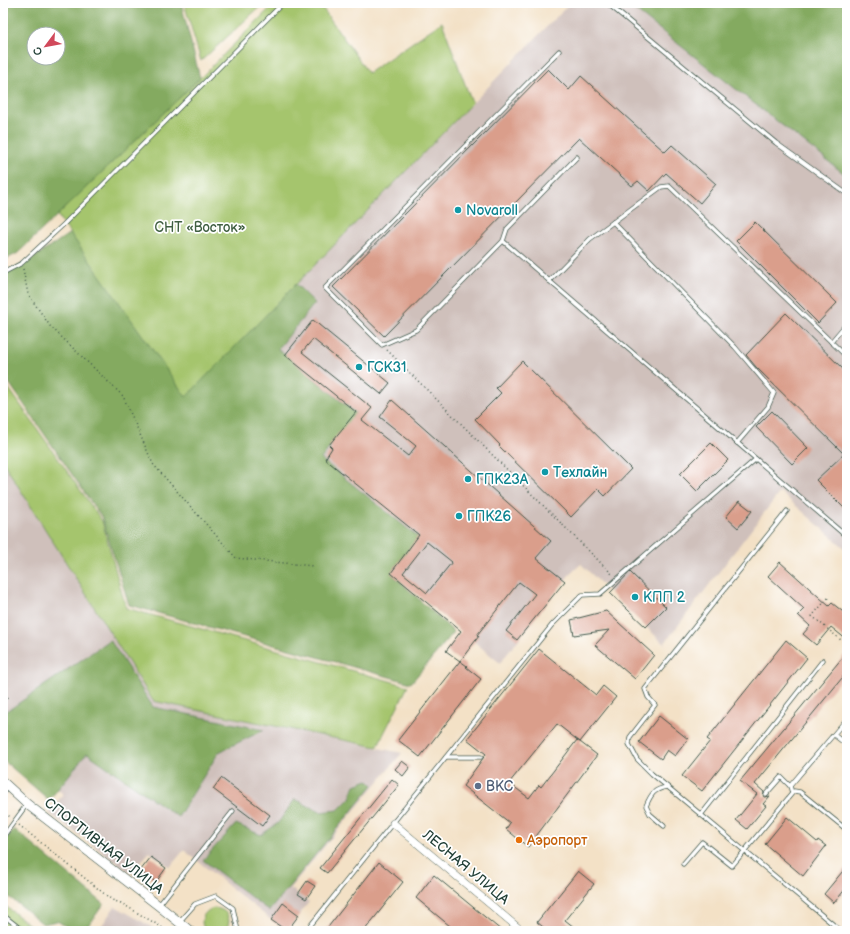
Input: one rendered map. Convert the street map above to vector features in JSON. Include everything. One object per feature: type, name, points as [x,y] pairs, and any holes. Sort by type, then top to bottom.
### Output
[{"type":"street","name":"СПОРТИВНАЯ УЛИЦА","points":[[3,782],[27,804],[190,931]]},
{"type":"street","name":"ЛЕСНАЯ УЛИЦА","points":[[393,823],[522,931]]},
{"type":"lane","points":[[3,273],[22,263],[64,224],[283,3]]},
{"type":"lane","points":[[607,3],[776,143],[847,194]]},
{"type":"lane","points":[[559,51],[325,288],[382,345],[416,330],[503,241],[507,229],[577,157]]},
{"type":"lane","points":[[549,281],[590,239],[661,186],[669,186],[847,357]]},
{"type":"lane","points":[[613,222],[735,347],[774,393],[768,407],[737,443]]},
{"type":"lane","points":[[503,241],[847,537]]},
{"type":"lane","points":[[831,342],[847,323]]},
{"type":"lane","points":[[306,931],[552,625],[582,595],[600,594],[756,459]]},
{"type":"lane","points":[[787,511],[645,689],[648,697],[655,705],[630,737],[629,744],[637,759],[652,774],[841,931]]},
{"type":"lane","points":[[701,815],[824,660]]},
{"type":"lane","points":[[790,786],[845,721]]},
{"type":"lane","points":[[834,735],[847,745]]},
{"type":"lane","points":[[446,757],[481,757]]},
{"type":"lane","points":[[766,794],[780,777],[790,786],[792,793]]},
{"type":"lane","points":[[664,826],[650,814],[646,806],[651,795],[659,788],[667,787]]},
{"type":"lane","points":[[683,864],[702,842],[732,866],[794,791],[800,792],[847,830]]},
{"type":"lane","points":[[3,837],[27,804]]},
{"type":"lane","points":[[159,906],[232,811]]},
{"type":"lane","points":[[179,922],[195,904],[216,896],[233,908],[238,931]]},
{"type":"lane","points":[[3,915],[22,930]]},
{"type":"path","points":[[22,263],[28,294],[50,326],[123,396],[153,464],[236,558],[313,566]]},
{"type":"path","points":[[382,345],[617,579]]},
{"type":"path","points":[[828,598],[812,616],[847,645]]},
{"type":"path","points":[[3,810],[112,900],[121,903],[168,931]]},
{"type":"shaded area","points":[[570,3],[847,3],[847,550],[780,492],[664,644],[581,564],[570,574],[500,663],[391,573],[319,458],[278,349],[315,303],[296,284]]},
{"type":"shaded area","points":[[3,462],[153,701],[402,753],[290,888],[309,902],[287,931],[271,920],[184,850],[170,867],[149,852],[132,874],[49,813],[63,794],[3,740]]},
{"type":"shaded area","points":[[115,906],[155,929],[156,931],[98,931]]},
{"type":"green space","points":[[3,3],[181,3],[200,78],[18,253],[3,261]]},
{"type":"green space","points":[[184,3],[264,3],[201,61]]},
{"type":"green space","name":"СНТ «Восток»","points":[[275,3],[319,3],[368,73],[442,22],[472,103],[186,398],[57,215],[200,78]]},
{"type":"green space","points":[[626,3],[847,3],[847,176]]},
{"type":"green space","points":[[70,233],[186,397],[296,284],[315,303],[278,349],[355,413],[321,459],[418,537],[391,573],[454,632],[411,683],[129,605],[102,518],[3,374],[3,275],[32,259]]},
{"type":"green space","points":[[3,380],[102,521],[126,608],[408,686],[377,747],[153,701],[3,462]]},
{"type":"green space","points":[[110,640],[153,707],[264,730],[219,752],[178,817],[87,753],[49,800],[3,760],[3,714]]},
{"type":"green space","points":[[368,780],[373,785],[269,911],[203,860],[236,824],[261,835],[278,823],[295,799],[320,812],[338,810],[350,798],[355,785]]},
{"type":"green space","points":[[14,829],[104,904],[86,928],[74,931],[57,921],[43,924],[3,892],[3,842]]},
{"type":"green space","points":[[3,904],[37,931],[3,931]]},
{"type":"green space","points":[[214,908],[223,910],[228,916],[229,923],[225,931],[206,931],[202,924],[205,914],[210,909]]},
{"type":"building","name":"Novaroll","points":[[548,69],[569,90],[581,76],[665,152],[672,145],[716,184],[700,203],[666,173],[649,191],[638,181],[632,186],[579,138],[384,336],[333,287]]},
{"type":"building","points":[[755,222],[837,303],[818,323],[736,241]]},
{"type":"building","points":[[786,313],[847,373],[847,511],[816,480],[844,454],[756,367],[746,355]]},
{"type":"building","points":[[313,320],[390,383],[381,394],[313,339],[302,352],[372,408],[362,420],[408,456],[416,446],[380,417],[392,400],[551,541],[536,558],[565,581],[517,640],[506,631],[535,594],[519,582],[477,635],[479,636],[460,661],[446,651],[461,631],[391,573],[419,535],[325,459],[332,448],[329,445],[356,412],[285,355]],"holes":[[[427,542],[452,562],[427,593],[403,573]]]},
{"type":"building","points":[[522,361],[631,469],[605,496],[598,489],[571,517],[499,446],[500,445],[475,419],[501,393],[496,388]]},
{"type":"building","points":[[772,411],[808,448],[792,464],[756,427]]},
{"type":"building","points":[[711,443],[728,460],[697,491],[680,474]]},
{"type":"building","points":[[739,501],[752,511],[738,528],[726,517]]},
{"type":"building","points":[[780,562],[829,606],[832,603],[847,615],[847,640],[831,627],[816,645],[803,634],[810,626],[798,615],[804,609],[768,576]]},
{"type":"building","name":"КПП 2","points":[[630,572],[666,607],[646,627],[610,593]]},
{"type":"building","points":[[606,611],[654,655],[635,679],[595,645],[609,630],[574,635],[571,620]]},
{"type":"building","points":[[786,640],[807,658],[702,791],[682,776],[710,741],[707,739]]},
{"type":"building","points":[[539,649],[596,695],[603,686],[616,697],[580,742],[597,755],[528,847],[506,829],[510,823],[463,786],[486,754],[467,739]],"holes":[[[557,724],[580,742],[577,740],[541,787],[539,785],[529,798],[509,783]]]},
{"type":"building","points":[[847,652],[847,672],[755,784],[764,792],[764,797],[770,796],[763,804],[766,806],[747,829],[736,820],[757,794],[740,781]]},
{"type":"building","points":[[460,661],[481,679],[420,757],[398,740]]},
{"type":"building","points":[[659,716],[688,739],[675,756],[667,750],[661,759],[639,742]]},
{"type":"building","points":[[402,761],[410,767],[403,776],[395,769]]},
{"type":"building","points":[[221,778],[270,815],[262,826],[213,789]]},
{"type":"building","points":[[392,779],[399,785],[327,873],[320,868]]},
{"type":"building","points":[[787,817],[817,842],[818,840],[826,846],[803,876],[765,844]]},
{"type":"building","points":[[151,857],[166,868],[156,882],[140,871]]},
{"type":"building","points":[[379,862],[403,882],[364,931],[325,931]]},
{"type":"building","points":[[847,866],[847,887],[834,903],[824,894]]},
{"type":"building","points":[[578,871],[594,884],[565,920],[579,931],[548,931],[537,922]]},
{"type":"building","points":[[434,875],[502,931],[456,931],[416,898]]},
{"type":"building","points":[[307,881],[315,886],[306,899],[298,894]]},
{"type":"building","points":[[283,903],[299,915],[287,931],[271,920]]},
{"type":"place","name":"Novaroll","points":[[458,210]]},
{"type":"place","name":"ГСК31","points":[[359,367]]},
{"type":"place","name":"Техлайн","points":[[545,472]]},
{"type":"place","name":"ГПК23А","points":[[468,479]]},
{"type":"place","name":"ГПК26","points":[[459,516]]},
{"type":"place","name":"КПП 2","points":[[635,597]]},
{"type":"place","name":"ВКС","points":[[478,786]]},
{"type":"place","name":"Аэропорт","points":[[519,840]]}]
